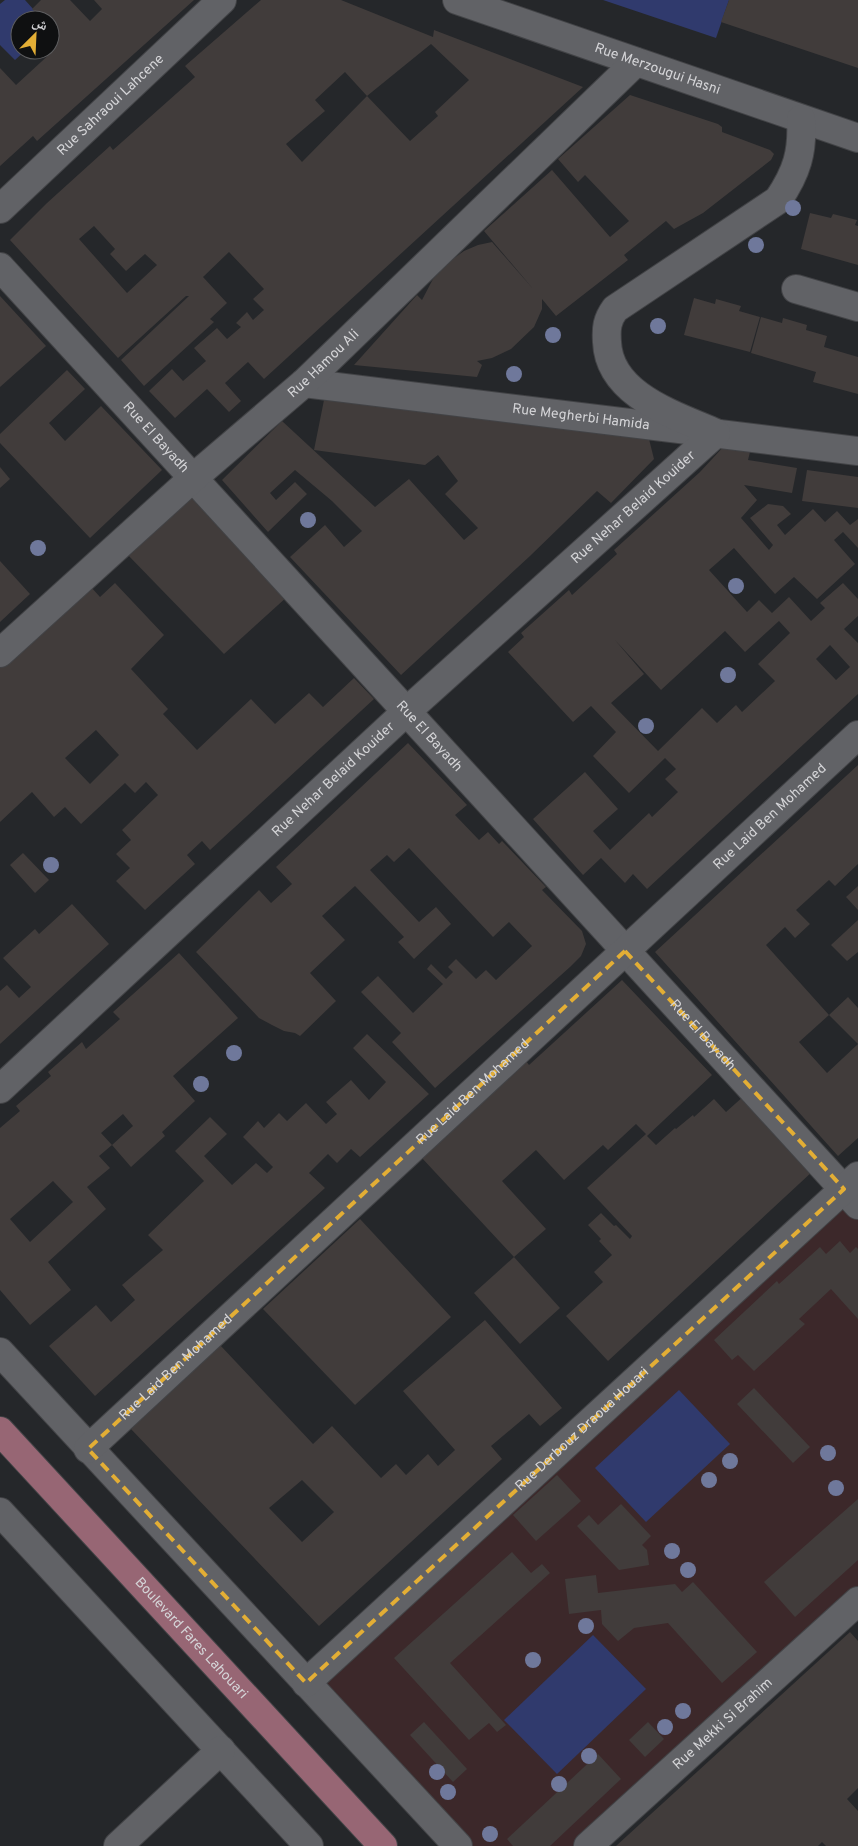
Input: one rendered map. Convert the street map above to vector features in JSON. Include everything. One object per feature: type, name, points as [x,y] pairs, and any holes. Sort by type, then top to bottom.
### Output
[{"type":"main road","name":"Boulevard Fares Lahouari","points":[[0,1432],[383,1846]]},
{"type":"street","name":"Rue Sahraoui Lahcene","points":[[0,209],[222,0]]},
{"type":"street","name":"Rue Merzougui Hasni","points":[[457,0],[858,138]]},
{"type":"street","name":"Rue Hamou Ali","points":[[0,653],[193,478],[304,383],[636,62]]},
{"type":"street","points":[[716,433],[658,408],[634,392],[615,371],[607,350],[606,329],[609,318],[615,309],[778,200],[790,183],[799,161],[802,140],[801,119]]},
{"type":"street","name":"Rue El Bayadh","points":[[0,267],[626,951],[853,1190]]},
{"type":"street","points":[[796,289],[858,307]]},
{"type":"street","name":"Rue Megherbi Hamida","points":[[304,383],[858,451]]},
{"type":"street","name":"Rue Nehar Belaid Kouider","points":[[0,1089],[407,711],[716,433]]},
{"type":"street","name":"Rue Laid Ben Mohamed","points":[[88,1449],[858,735]]},
{"type":"street","name":"Rue Derbouz Draoua Houari","points":[[306,1683],[853,1190]]},
{"type":"street","points":[[0,1352],[458,1846]]},
{"type":"street","points":[[2,1519],[221,1750],[309,1846]]},
{"type":"street","name":"Rue Mekki Si Brahim","points":[[588,1846],[858,1601]]},
{"type":"street","points":[[118,1846],[221,1750]]},
{"type":"highlighted area","points":[[625,951],[844,1189],[306,1683],[88,1449]]},
{"type":"shaded area","points":[[5,0],[25,0],[34,10],[10,10],[10,55],[0,45],[0,4]]},
{"type":"shaded area","points":[[603,0],[729,0],[716,38]]},
{"type":"shaded area","points":[[844,1189],[858,1205],[858,1601],[588,1846],[458,1846],[306,1683]]},
{"type":"shaded area","points":[[679,1390],[730,1444],[646,1522],[595,1468]]},
{"type":"shaded area","points":[[593,1635],[646,1689],[557,1774],[504,1720]]},
{"type":"building","points":[[41,0],[70,0],[90,21],[102,9],[94,0],[194,0],[37,141],[33,136],[0,166],[0,68],[16,85],[43,60],[60,60],[60,10],[32,9]]},
{"type":"building","points":[[261,0],[341,0],[433,37],[434,30],[583,87],[264,379],[248,362],[225,383],[241,401],[229,412],[207,389],[175,418],[149,391],[172,369],[183,381],[206,361],[194,348],[217,328],[227,339],[241,327],[236,323],[247,312],[253,320],[264,310],[253,299],[264,289],[229,252],[203,277],[227,303],[210,319],[214,322],[144,386],[121,360],[189,296],[186,296],[118,358],[10,240],[47,203],[110,146],[113,150],[195,77],[185,66]],"holes":[[[431,44],[469,80],[435,112],[438,116],[410,141],[367,96]],[[345,72],[367,96],[302,162],[286,144],[325,111],[315,100]],[[94,226],[115,249],[110,254],[126,271],[145,254],[157,265],[127,293],[79,239]]]},
{"type":"building","points":[[729,0],[858,0],[858,68],[721,22]]},
{"type":"building","points":[[630,95],[718,124],[722,127],[722,132],[770,150],[774,154],[771,160],[703,213],[674,229],[666,221],[624,255],[628,260],[556,316],[542,299],[542,309],[534,327],[511,349],[492,358],[477,361],[482,365],[477,377],[354,365],[417,295],[422,300],[433,279],[450,261],[464,251],[478,245],[492,242],[534,290],[484,231],[552,170],[610,237],[629,221],[585,175],[578,182],[558,159]]},
{"type":"building","points":[[810,213],[831,218],[833,214],[857,220],[855,225],[858,226],[858,265],[801,249]]},
{"type":"building","points":[[0,296],[46,346],[0,387]]},
{"type":"building","points":[[694,298],[715,304],[716,299],[741,306],[739,311],[760,317],[750,352],[684,335]]},
{"type":"building","points":[[761,317],[782,323],[783,318],[807,325],[806,330],[827,336],[824,347],[858,357],[858,394],[813,382],[816,372],[751,353]]},
{"type":"building","points":[[67,370],[85,389],[49,423],[65,441],[101,406],[162,470],[90,538],[0,443],[0,434]]},
{"type":"building","points":[[324,400],[568,427],[649,439],[654,459],[611,503],[597,491],[530,556],[401,675],[290,557],[325,525],[344,547],[362,531],[332,501],[295,470],[270,493],[276,500],[295,482],[307,494],[268,532],[222,480],[282,421],[375,507],[409,479],[464,540],[478,528],[445,494],[458,481],[438,455],[425,465],[314,450]]},
{"type":"building","points":[[726,444],[751,448],[748,460],[797,468],[792,493],[744,485],[757,500],[741,518],[769,550],[773,545],[750,518],[768,504],[783,506],[791,514],[777,525],[785,535],[813,509],[825,522],[837,511],[850,525],[858,519],[858,548],[843,532],[834,540],[855,564],[817,599],[794,577],[775,594],[734,548],[709,570],[747,612],[759,600],[772,613],[789,597],[811,621],[825,608],[820,603],[843,583],[858,599],[858,616],[844,629],[858,643],[858,694],[647,889],[633,874],[625,883],[601,858],[583,875],[533,819],[585,772],[618,809],[593,831],[610,850],[649,813],[652,817],[678,792],[665,779],[676,769],[665,758],[629,793],[593,756],[616,732],[591,706],[573,722],[508,652],[524,637],[521,633],[569,590],[572,595],[617,554],[614,550],[700,472]],"holes":[[[779,621],[790,633],[758,664],[775,681],[742,712],[736,705],[717,723],[702,708],[658,751],[611,703],[644,674],[615,640],[661,690],[725,631],[745,652]],[[830,645],[850,667],[836,680],[816,659]]]},
{"type":"building","points":[[0,467],[10,479],[0,488]]},
{"type":"building","points":[[807,470],[858,477],[858,508],[802,501]]},
{"type":"building","points":[[191,491],[288,596],[224,654],[125,552]]},
{"type":"building","points":[[0,561],[30,594],[0,622]]},
{"type":"building","points":[[115,583],[164,635],[131,669],[168,709],[163,714],[197,750],[251,699],[275,724],[309,693],[323,707],[354,678],[374,699],[210,850],[202,841],[187,855],[195,864],[145,910],[116,881],[130,868],[116,854],[131,840],[122,830],[158,795],[146,782],[135,793],[125,783],[81,824],[65,807],[54,817],[32,792],[0,822],[0,668],[91,587],[100,597]],"holes":[[[96,730],[119,755],[90,784],[65,758]]]},
{"type":"building","points":[[408,743],[467,805],[455,815],[479,840],[488,832],[499,844],[502,841],[546,887],[542,890],[582,931],[586,944],[581,956],[570,967],[435,1088],[392,1042],[401,1033],[361,992],[378,976],[413,1013],[443,984],[427,969],[431,964],[446,979],[453,972],[448,967],[456,959],[476,979],[486,970],[496,980],[532,946],[509,922],[493,937],[409,848],[394,862],[387,855],[370,870],[419,922],[436,907],[451,924],[414,959],[398,942],[404,937],[355,886],[322,916],[345,940],[310,973],[336,1001],[300,1036],[284,1031],[259,1018],[196,952],[259,890],[271,903],[292,884],[276,867]]},
{"type":"building","points":[[858,765],[858,864],[835,886],[829,880],[796,910],[810,924],[795,938],[785,927],[766,945],[829,1015],[799,1042],[827,1073],[858,1044],[858,1138],[838,1156],[655,952]]},
{"type":"building","points":[[23,853],[49,880],[35,893],[10,865]]},
{"type":"building","points":[[858,886],[858,910],[846,897]]},
{"type":"building","points":[[72,904],[109,944],[0,1044],[0,991],[7,985],[19,998],[31,987],[3,958],[35,929],[39,934]]},
{"type":"building","points":[[858,920],[858,952],[847,961],[831,945]]},
{"type":"building","points":[[179,953],[238,1018],[173,1076],[195,1101],[162,1132],[165,1136],[131,1167],[112,1145],[99,1156],[110,1168],[87,1187],[106,1209],[48,1262],[71,1290],[30,1325],[0,1290],[0,1128],[20,1111],[16,1106],[51,1076],[48,1072],[82,1042],[86,1049],[120,1019],[113,1012]],"holes":[[[123,1114],[133,1126],[112,1145],[101,1133]],[[53,1181],[73,1202],[30,1242],[10,1219]]]},
{"type":"building","points":[[622,980],[712,1075],[647,1136],[656,1145],[675,1128],[693,1115],[694,1117],[714,1099],[726,1112],[745,1095],[813,1171],[608,1361],[566,1316],[603,1282],[594,1272],[612,1255],[588,1225],[601,1213],[630,1239],[632,1236],[587,1188],[646,1134],[636,1124],[608,1150],[603,1145],[564,1180],[536,1150],[502,1181],[546,1229],[514,1257],[421,1157],[526,1061],[529,1065]]},
{"type":"building","points":[[848,997],[858,1008],[858,1044],[829,1015]]},
{"type":"building","points":[[367,1034],[429,1094],[360,1157],[351,1149],[337,1163],[328,1154],[309,1173],[325,1188],[95,1396],[49,1346],[96,1305],[111,1322],[135,1300],[122,1285],[163,1250],[148,1235],[204,1181],[175,1151],[210,1117],[227,1134],[204,1156],[232,1185],[256,1163],[267,1173],[273,1167],[243,1137],[258,1121],[264,1128],[279,1113],[287,1121],[306,1103],[326,1124],[337,1114],[326,1102],[351,1080],[369,1100],[386,1082],[353,1048]]},
{"type":"building","points":[[360,1219],[451,1317],[355,1405],[263,1309]]},
{"type":"building","points":[[840,1241],[850,1253],[856,1247],[858,1249],[858,1319],[831,1289],[799,1319],[805,1324],[754,1371],[738,1355],[732,1360],[714,1340],[777,1281],[779,1284],[820,1247],[826,1254]]},
{"type":"building","points":[[514,1257],[560,1308],[520,1344],[474,1293]]},
{"type":"building","points":[[485,1320],[562,1408],[540,1426],[529,1414],[491,1446],[502,1459],[319,1626],[130,1428],[220,1345],[313,1444],[332,1426],[381,1478],[396,1464],[406,1475],[428,1454],[438,1466],[455,1450],[403,1391]],"holes":[[[302,1480],[334,1512],[302,1542],[269,1508]]]},
{"type":"building","points":[[754,1388],[810,1447],[793,1463],[737,1404]]},
{"type":"building","points":[[557,1475],[581,1501],[536,1541],[513,1515]]},
{"type":"building","points":[[858,1499],[858,1560],[795,1617],[764,1582]]},
{"type":"building","points":[[621,1504],[651,1536],[642,1545],[647,1550],[649,1565],[619,1570],[577,1526],[589,1515],[598,1525]]},
{"type":"building","points":[[512,1552],[531,1573],[542,1564],[550,1573],[450,1663],[506,1725],[497,1732],[489,1723],[469,1740],[394,1658]]},
{"type":"building","points":[[596,1575],[598,1593],[675,1584],[682,1592],[693,1582],[757,1652],[722,1683],[668,1623],[634,1628],[618,1641],[602,1624],[601,1610],[569,1614],[565,1579]]},
{"type":"building","points":[[850,1632],[858,1641],[858,1788],[847,1799],[858,1811],[858,1846],[826,1846],[822,1842],[818,1846],[616,1846]]},
{"type":"building","points":[[424,1722],[467,1769],[453,1782],[410,1735]]},
{"type":"building","points":[[648,1722],[664,1739],[645,1757],[629,1740]]},
{"type":"building","points":[[598,1754],[621,1779],[550,1846],[513,1846],[507,1839]]}]
